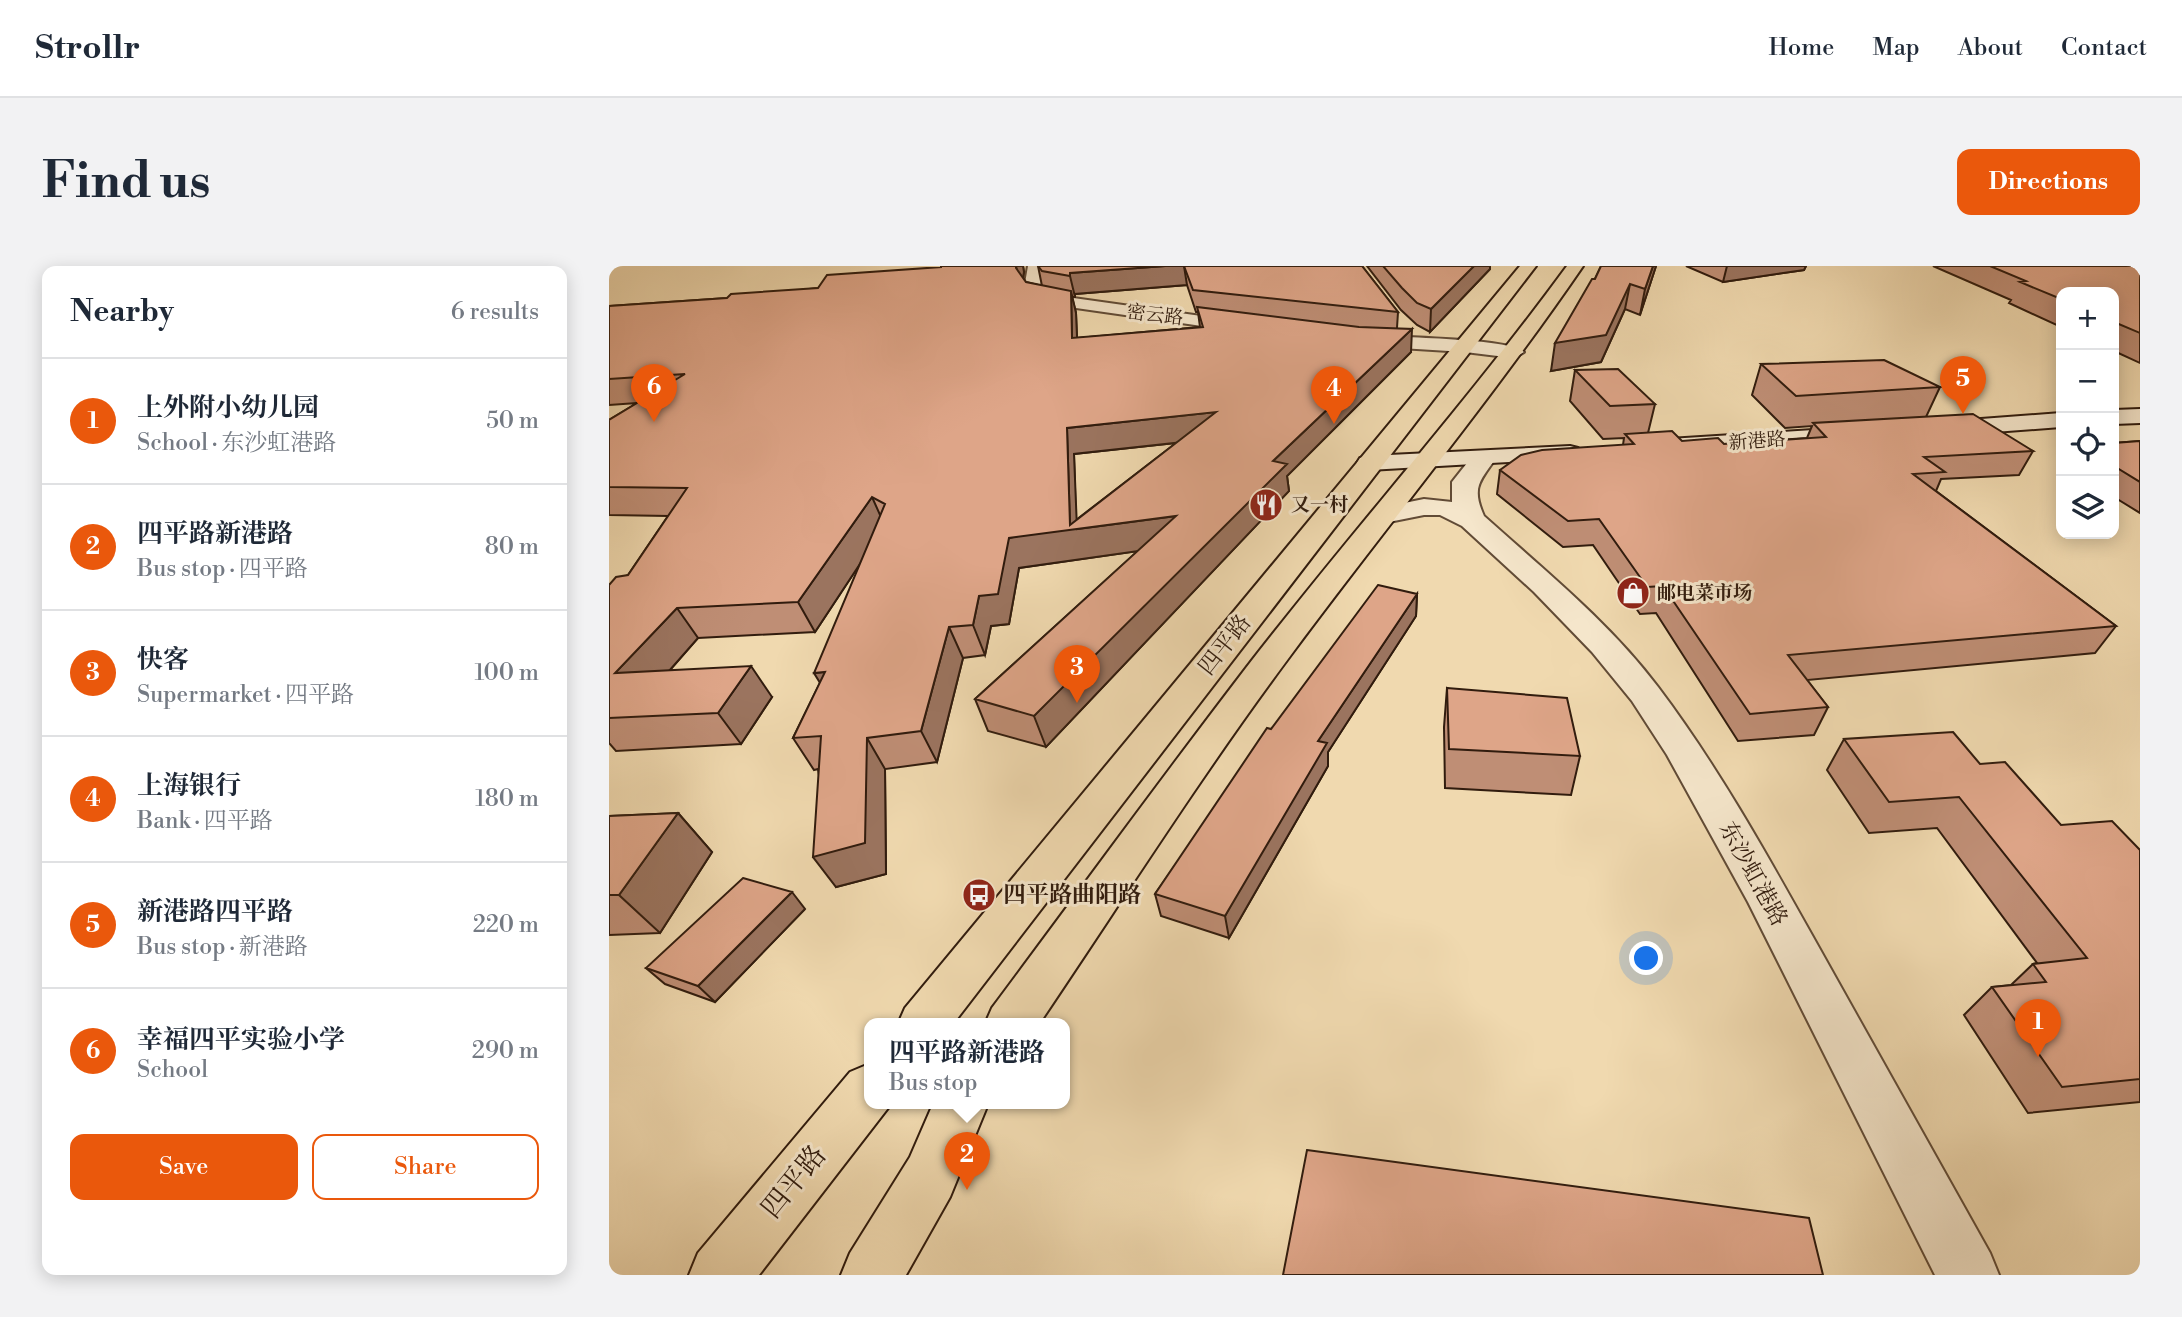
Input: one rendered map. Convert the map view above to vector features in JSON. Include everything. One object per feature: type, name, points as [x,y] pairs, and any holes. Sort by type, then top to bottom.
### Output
[{"type":"main road","name":"四平路","points":[[928,1018],[1528,266]]},
{"type":"main road","name":"四平路","points":[[1014,1018],[1258,676],[1424,461],[1514,352],[1575,266]]},
{"type":"main road","name":"四平路","points":[[720,1275],[864,1096]]},
{"type":"main road","points":[[872,1275],[930,1177],[959,1109]]},
{"type":"street","name":"密云路","points":[[1036,266],[1032,289],[1040,298],[1271,330]]},
{"type":"street","points":[[1399,321],[1406,330],[1420,338],[1514,352]]},
{"type":"street","points":[[1347,340],[1465,346]]},
{"type":"street","points":[[2119,417],[2140,416]]},
{"type":"street","points":[[1921,430],[2056,420]]},
{"type":"street","name":"新港路","points":[[1646,448],[1880,433]]},
{"type":"street","points":[[1369,463],[1590,452]]},
{"type":"street","points":[[1472,520],[1465,503],[1465,482],[1484,458]]},
{"type":"street","name":"东沙虹港路","points":[[1384,515],[1423,507],[1441,507],[1456,511],[1472,520],[1545,586],[1604,645],[1644,693],[1683,750],[1772,904],[1968,1275]]},
{"type":"building","points":[[1016,266],[1026,282],[1071,291],[1072,338],[1203,327],[1197,307],[1359,327],[1412,329],[1273,461],[1287,464],[1034,716],[975,699],[1176,516],[1009,538],[998,594],[979,596],[973,625],[949,627],[921,731],[867,738],[865,843],[813,857],[821,736],[793,738],[825,672],[814,673],[885,504],[872,497],[798,602],[677,608],[615,673],[751,666],[718,713],[609,718],[609,585],[616,577],[628,575],[687,488],[609,487],[609,420],[685,374],[609,379],[609,306],[727,298],[731,294],[818,288],[827,275],[941,267]],"holes":[[[1216,412],[1070,525],[1067,428]]]},
{"type":"building","points":[[1038,266],[1165,266],[1070,273],[1070,276],[1042,271]]},
{"type":"building","points":[[1184,266],[1362,266],[1398,312],[1193,290]]},
{"type":"building","points":[[1383,266],[1474,266],[1431,309],[1417,303]]},
{"type":"building","points":[[1601,266],[1653,266],[1645,289],[1630,284],[1606,335],[1555,343],[1592,279],[1595,279]]},
{"type":"building","points":[[1990,266],[2140,266],[2140,333],[2119,324],[2119,287],[2056,287],[2056,297],[2020,282],[2026,281]]},
{"type":"building","points":[[1884,360],[1940,387],[1796,396],[1761,364]]},
{"type":"building","points":[[1618,369],[1655,404],[1610,406],[1575,370]]},
{"type":"building","points":[[1973,414],[2033,451],[1924,457],[1945,472],[1913,474],[2116,626],[1788,655],[1828,707],[1750,714],[1663,586],[1647,587],[1599,519],[1568,521],[1500,470],[1521,455],[1542,450],[1634,444],[1625,434],[1672,431],[1682,441],[1718,438],[1724,444],[1826,437],[1813,423]]},
{"type":"building","points":[[2140,441],[2140,482],[2119,469],[2119,443]]},
{"type":"building","points":[[1378,585],[1417,594],[1318,741],[1327,743],[1225,916],[1155,894],[1267,728],[1271,729]]},
{"type":"building","points":[[1447,688],[1567,698],[1580,756],[1449,749]]},
{"type":"building","points":[[1953,732],[1980,764],[2005,762],[2061,825],[2112,821],[2140,850],[2140,1079],[2062,1087],[1992,987],[2046,982],[2033,964],[2087,958],[1959,797],[1889,802],[1844,739]]},
{"type":"building","points":[[678,813],[619,895],[609,895],[609,816]]},
{"type":"building","points":[[743,878],[792,892],[698,986],[646,968]]},
{"type":"building","points":[[1307,1150],[1809,1218],[1823,1275],[1283,1275]]},
{"type":"place","name":"新港路四平路","points":[[1963,414]]},
{"type":"place","name":"幸福四平实验小学","points":[[654,422]]},
{"type":"place","name":"上海银行","points":[[1334,424]]},
{"type":"place","name":"又一村","points":[[1266,505]]},
{"type":"place","name":"邮电菜市场","points":[[1633,593]]},
{"type":"place","name":"快客","points":[[1077,703]]},
{"type":"place","name":"四平路曲阳路","points":[[979,895]]},
{"type":"place","name":"上外附小幼儿园","points":[[2038,1057]]},
{"type":"place","name":"四平路新港路","points":[[967,1190]]}]
